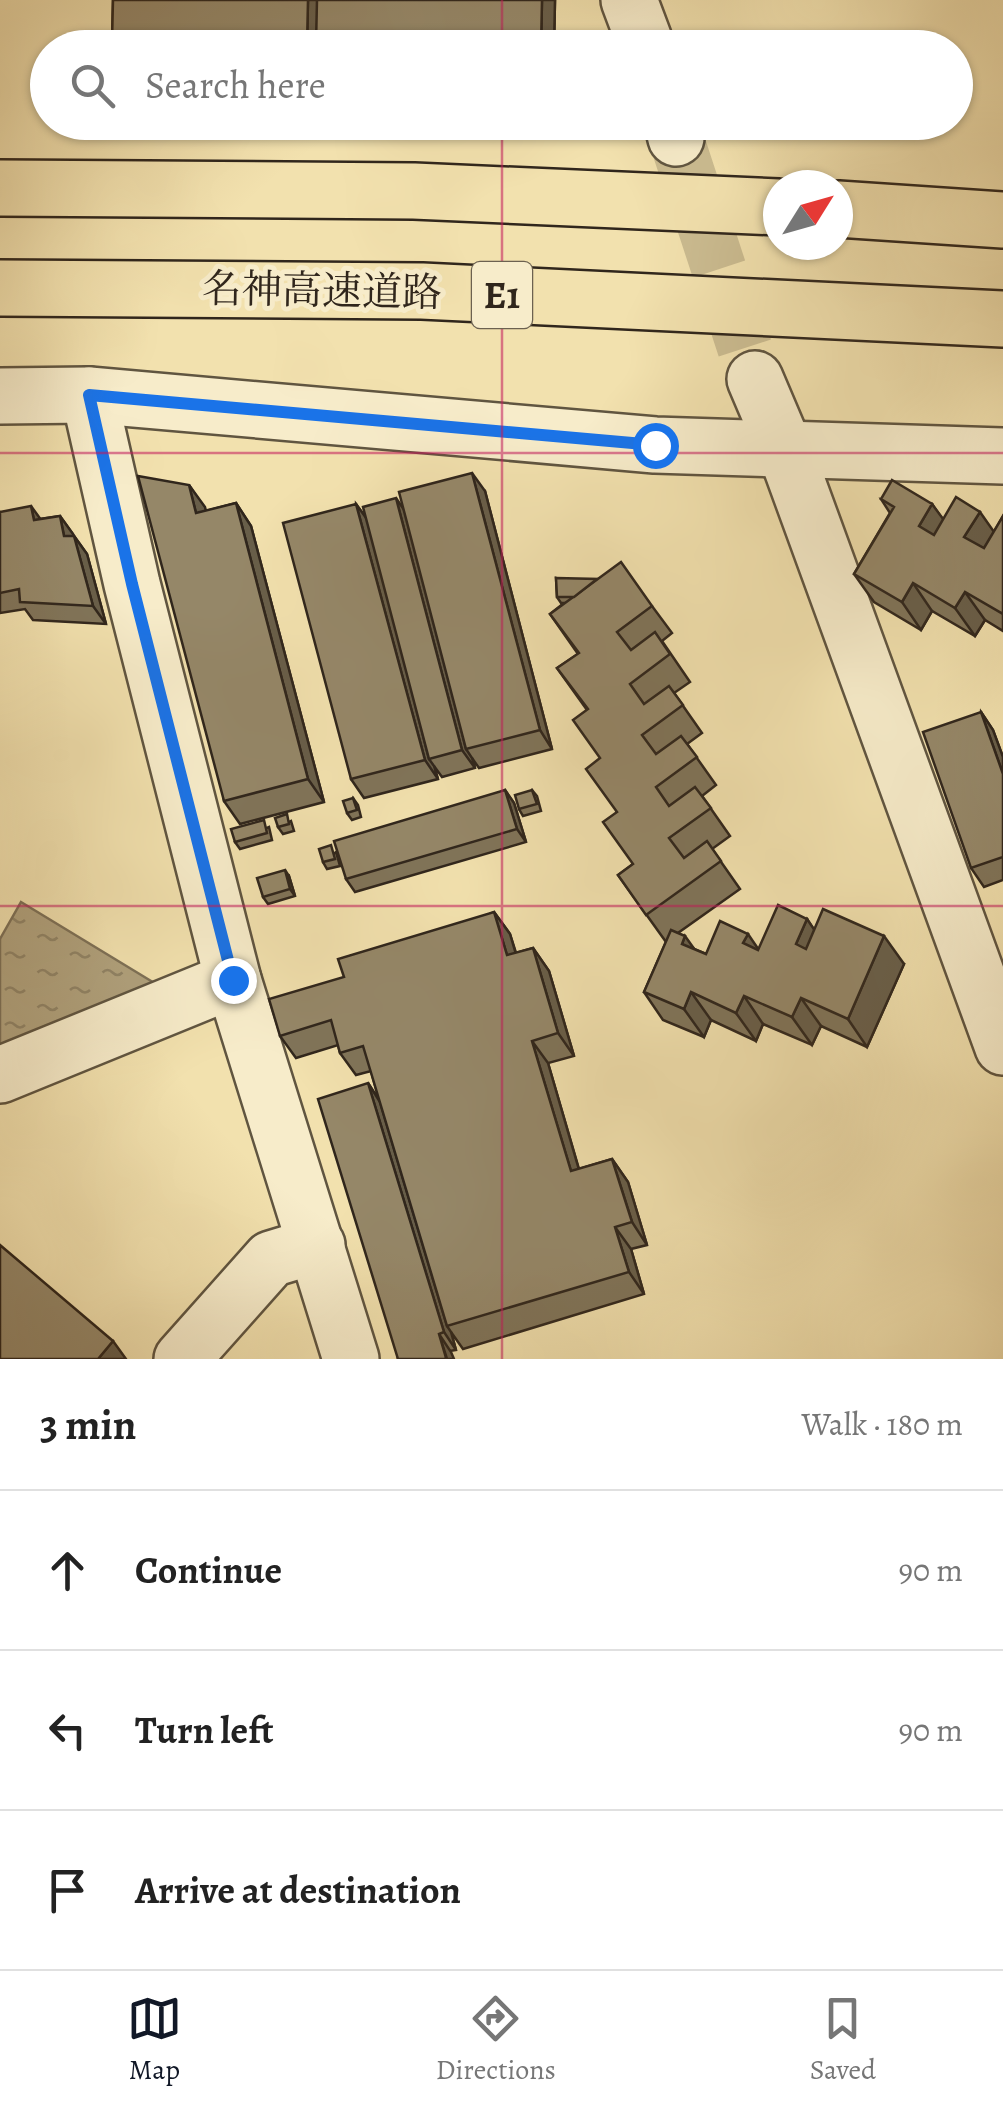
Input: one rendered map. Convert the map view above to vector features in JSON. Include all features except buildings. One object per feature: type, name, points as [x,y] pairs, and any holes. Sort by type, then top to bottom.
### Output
[{"type":"highway","points":[[0,188],[414,191],[763,205]]},
{"type":"highway","points":[[853,210],[1003,220]]},
{"type":"highway","name":"名神高速道路","points":[[0,288],[422,291],[1003,319]]},
{"type":"street","points":[[629,0],[640,30]]},
{"type":"street","points":[[755,379],[786,452],[1003,1047]]},
{"type":"street","points":[[89,395],[132,584],[233,980],[351,1359]]},
{"type":"street","points":[[0,396],[89,395],[655,445],[1003,456]]},
{"type":"street","points":[[0,1075],[233,980]]},
{"type":"street","points":[[182,1359],[271,1259],[317,1245]]},
{"type":"water","points":[[21,902],[156,984],[0,1050],[0,939]]},
{"type":"tunnel","points":[[677,140],[755,379]]},
{"type":"route","points":[[233,980],[132,584],[89,395],[655,445]]}]
